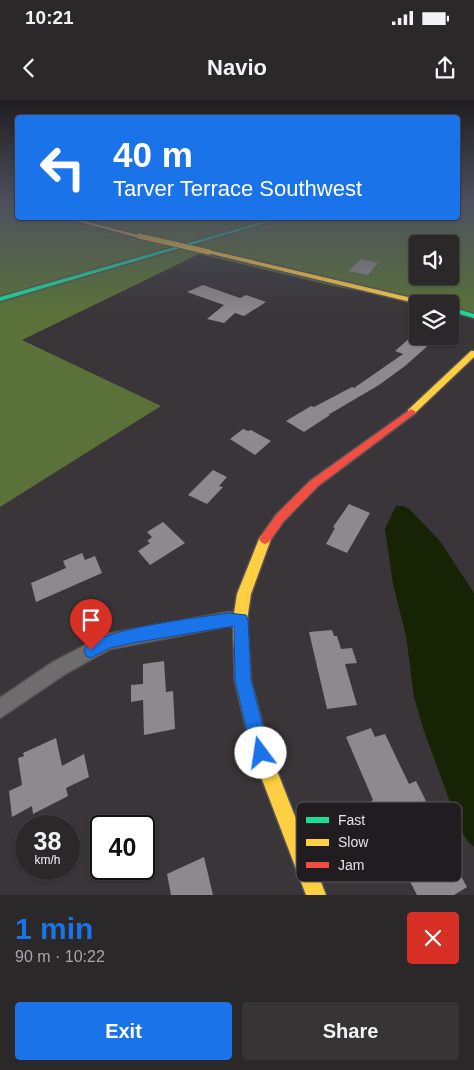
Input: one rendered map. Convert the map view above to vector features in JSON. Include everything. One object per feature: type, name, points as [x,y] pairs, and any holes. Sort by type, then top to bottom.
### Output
[{"type":"main road","points":[[157,240],[409,299]]},
{"type":"main road","points":[[0,287],[169,240]]},
{"type":"main road","points":[[0,299],[204,240]]},
{"type":"main road","points":[[459,312],[474,316]]},
{"type":"main road","points":[[296,843],[261,753],[243,680],[240,620],[244,594],[262,544],[286,509],[308,487],[397,424],[430,396],[474,353]]},
{"type":"main road","points":[[311,882],[316,895]]},
{"type":"street","points":[[0,709],[59,668],[107,642],[229,619],[240,620]]},
{"type":"green space","points":[[0,240],[409,240],[409,285],[459,285],[459,240],[474,240],[474,315],[459,312],[459,295],[409,295],[409,301],[329,285],[199,254],[22,340],[161,406],[0,507]]},
{"type":"shaded area","points":[[396,506],[403,506],[409,509],[440,541],[474,593],[474,847],[462,832],[462,802],[450,802],[424,731],[414,697],[406,636],[393,584],[385,529]]},
{"type":"building","points":[[361,259],[378,263],[368,275],[349,271]]},
{"type":"building","points":[[203,285],[240,298],[246,295],[266,302],[244,316],[235,313],[224,323],[207,319],[224,305],[187,292]]},
{"type":"building","points":[[409,339],[409,345],[429,345],[379,385],[328,415],[330,415],[304,432],[286,421],[311,406],[314,407],[352,387],[354,388],[403,354],[395,351]]},
{"type":"building","points":[[243,429],[251,430],[271,441],[255,455],[230,439]]},
{"type":"building","points":[[213,470],[227,477],[219,486],[223,487],[207,504],[188,495]]},
{"type":"building","points":[[349,504],[370,513],[347,553],[326,544],[335,528],[333,527]]},
{"type":"building","points":[[163,522],[185,543],[150,565],[138,551],[150,543],[147,541],[152,537],[147,532]]},
{"type":"building","points":[[82,553],[85,560],[95,556],[102,573],[36,602],[31,583],[66,568],[63,561]]},
{"type":"building","points":[[332,630],[334,636],[337,636],[341,649],[352,648],[357,663],[345,664],[357,705],[327,709],[309,632]]},
{"type":"building","points":[[164,661],[166,692],[173,691],[175,729],[144,735],[143,700],[131,702],[131,685],[143,684],[143,664]]},
{"type":"building","points":[[371,728],[375,737],[385,734],[409,784],[416,781],[426,801],[371,802],[373,800],[346,737]]},
{"type":"building","points":[[56,738],[62,766],[84,754],[89,777],[66,788],[68,796],[33,814],[32,806],[12,817],[9,791],[22,785],[18,758],[24,756],[23,753]]},
{"type":"building","points":[[204,857],[213,895],[171,895],[167,874]]},
{"type":"building","points":[[462,878],[467,887],[454,895],[417,895],[410,882],[462,882]]},
{"type":"traffic: fast","points":[[0,299],[204,240]]},
{"type":"traffic: fast","points":[[459,312],[474,316]]},
{"type":"traffic: slow","points":[[157,240],[209,252]]},
{"type":"traffic: slow","points":[[209,252],[409,299]]},
{"type":"traffic: slow","points":[[411,412],[474,353]]},
{"type":"traffic: slow","points":[[265,539],[244,594],[240,620],[243,681],[261,753],[296,843]]},
{"type":"traffic: slow","points":[[311,882],[316,895]]},
{"type":"traffic: jam","points":[[265,539],[280,518],[314,484],[411,412]]},
{"type":"route","points":[[91,650],[107,642],[138,635],[229,619],[240,620],[243,680],[261,753]]}]
